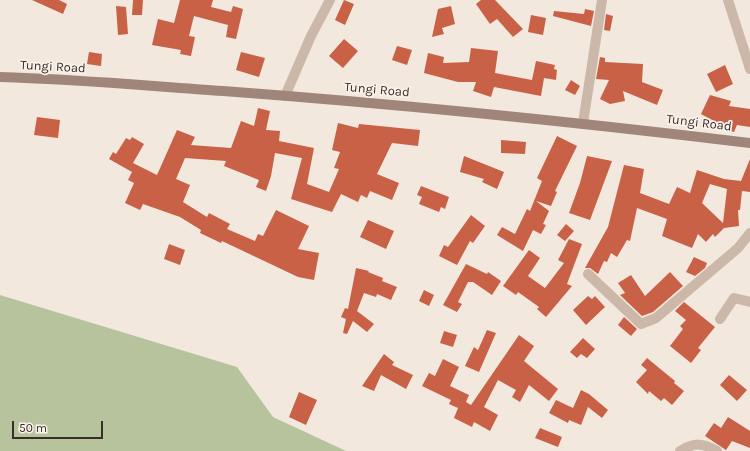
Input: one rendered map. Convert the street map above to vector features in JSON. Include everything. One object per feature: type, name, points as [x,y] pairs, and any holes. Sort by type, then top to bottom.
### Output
[{"type":"main road","name":"Tungi Road","points":[[0,77],[54,79],[351,100],[583,123],[750,142]]},
{"type":"street","points":[[285,96],[310,36],[330,0]]},
{"type":"street","points":[[583,123],[602,0]]},
{"type":"street","points":[[728,0],[750,69]]},
{"type":"street","points":[[588,274],[616,299],[635,319],[641,324],[647,324],[738,248],[750,233]]},
{"type":"street","points":[[720,319],[730,301],[734,298],[750,302]]},
{"type":"street","points":[[680,451],[696,444],[704,444],[717,451]]},
{"type":"green space","points":[[0,295],[237,367],[273,417],[346,451],[0,451]]},
{"type":"building","points":[[32,0],[59,0],[67,4],[63,14]]},
{"type":"building","points":[[133,0],[143,0],[142,15],[132,15]]},
{"type":"building","points":[[180,0],[213,0],[211,7],[231,12],[233,6],[243,9],[236,39],[226,37],[228,25],[194,16],[189,36],[195,37],[191,56],[180,54],[181,50],[152,45],[158,19],[174,23]]},
{"type":"building","points":[[344,0],[354,4],[345,25],[335,20]]},
{"type":"building","points":[[481,0],[495,0],[523,29],[513,37],[497,19],[490,24],[476,4]]},
{"type":"building","points":[[116,6],[126,7],[128,34],[118,35]]},
{"type":"building","points":[[451,6],[455,24],[442,28],[444,34],[432,37],[438,9]]},
{"type":"building","points":[[585,9],[594,11],[591,26],[553,16],[554,11],[584,14]]},
{"type":"building","points":[[606,14],[613,16],[610,31],[604,30]]},
{"type":"building","points":[[531,15],[546,18],[543,35],[528,32]]},
{"type":"building","points":[[344,39],[358,51],[343,68],[329,56]]},
{"type":"building","points":[[397,46],[412,50],[407,65],[392,60]]},
{"type":"building","points":[[471,48],[498,51],[495,73],[532,80],[536,61],[555,65],[554,69],[557,70],[556,80],[544,78],[541,96],[494,87],[491,97],[473,91],[476,82],[458,82],[424,73],[428,53],[444,57],[443,63],[469,62]]},
{"type":"building","points":[[89,52],[102,54],[101,66],[87,64]]},
{"type":"building","points":[[241,52],[265,58],[259,77],[236,70]]},
{"type":"building","points":[[600,57],[605,58],[605,62],[643,64],[642,82],[663,90],[657,105],[623,91],[625,101],[610,104],[600,99],[609,80],[596,79]]},
{"type":"building","points":[[725,65],[733,84],[716,92],[707,74]]},
{"type":"building","points":[[571,80],[580,86],[575,95],[565,90]]},
{"type":"building","points":[[710,95],[731,101],[729,106],[750,109],[750,127],[737,125],[734,132],[714,126],[716,122],[701,114]]},
{"type":"building","points":[[258,108],[270,111],[266,130],[280,131],[279,141],[314,148],[307,184],[329,192],[339,169],[334,168],[340,152],[332,150],[338,123],[358,128],[359,124],[420,130],[418,146],[392,143],[377,174],[399,183],[392,200],[370,191],[367,198],[361,195],[358,202],[341,194],[332,212],[291,199],[302,158],[275,153],[271,176],[266,191],[256,187],[259,180],[224,166],[226,161],[185,158],[176,179],[190,185],[183,202],[207,217],[209,213],[230,224],[227,229],[255,241],[258,234],[263,236],[276,210],[309,226],[298,249],[319,253],[314,280],[298,277],[222,241],[221,243],[200,233],[201,230],[180,217],[143,204],[140,210],[125,203],[134,183],[128,180],[132,172],[109,159],[113,152],[116,154],[126,138],[130,140],[132,137],[144,144],[133,163],[157,175],[177,130],[195,137],[191,145],[231,148],[241,121],[254,126]]},
{"type":"building","points":[[37,117],[60,120],[58,138],[34,135]]},
{"type":"building","points":[[557,136],[577,146],[555,191],[557,192],[551,206],[536,201],[549,211],[543,224],[546,225],[541,234],[533,230],[523,251],[497,235],[502,227],[515,234],[527,209],[530,211],[542,181],[537,178]]},
{"type":"building","points":[[501,140],[526,142],[525,154],[501,153]]},
{"type":"building","points":[[464,156],[504,172],[497,189],[482,182],[484,179],[460,172]]},
{"type":"building","points":[[587,156],[612,161],[590,220],[569,213],[580,183]]},
{"type":"building","points":[[750,159],[750,192],[742,191],[740,210],[738,210],[739,226],[724,228],[715,237],[713,234],[706,242],[698,234],[692,248],[662,236],[667,219],[637,208],[630,241],[627,240],[617,257],[611,253],[607,262],[604,261],[598,274],[590,268],[585,268],[608,227],[624,165],[644,169],[640,193],[669,204],[677,187],[690,193],[697,170],[724,179],[741,181]],"holes":[[[710,184],[727,189],[723,223],[702,203]]]},
{"type":"building","points":[[421,186],[449,197],[445,209],[441,207],[439,212],[419,204],[422,197],[417,195]]},
{"type":"building","points":[[471,215],[485,226],[473,243],[470,241],[457,265],[439,256],[444,245],[448,247]]},
{"type":"building","points":[[368,220],[394,231],[386,249],[360,237]]},
{"type":"building","points":[[566,224],[574,231],[565,241],[557,235]]},
{"type":"building","points":[[569,239],[582,244],[567,284],[572,286],[546,317],[537,309],[539,307],[518,292],[516,295],[503,286],[529,250],[540,258],[528,276],[545,288],[564,263],[558,260]]},
{"type":"building","points":[[169,244],[185,250],[180,265],[164,259]]},
{"type":"building","points":[[694,257],[707,263],[705,268],[695,276],[686,272]]},
{"type":"building","points":[[466,264],[487,274],[488,272],[501,281],[492,295],[473,282],[468,282],[458,302],[462,304],[457,312],[443,305]]},
{"type":"building","points":[[356,268],[369,271],[368,272],[383,278],[382,281],[397,287],[391,300],[377,294],[376,297],[364,293],[357,311],[374,324],[367,332],[353,321],[347,334],[343,333],[346,319],[341,317],[345,308],[348,309]]},
{"type":"building","points":[[670,272],[683,286],[653,312],[642,316],[620,295],[625,293],[618,283],[631,275],[645,296]]},
{"type":"building","points":[[424,290],[434,295],[429,306],[419,301]]},
{"type":"building","points":[[588,296],[592,299],[595,296],[605,307],[586,325],[573,310]]},
{"type":"building","points":[[684,302],[715,327],[698,348],[701,350],[691,363],[670,346],[683,329],[680,326],[686,320],[675,311]]},
{"type":"building","points":[[624,317],[637,329],[631,336],[618,325]]},
{"type":"building","points":[[487,330],[496,333],[479,372],[465,366],[474,347],[478,350]]},
{"type":"building","points":[[444,331],[457,335],[453,347],[440,343]]},
{"type":"building","points":[[519,335],[534,346],[524,361],[558,389],[549,401],[529,385],[520,402],[512,397],[516,390],[498,380],[484,407],[498,415],[490,431],[474,422],[472,427],[454,418],[458,408],[449,404],[451,400],[422,386],[429,373],[435,376],[443,359],[459,367],[450,386],[469,395],[466,402],[471,405]]},
{"type":"building","points":[[583,338],[595,349],[587,358],[581,354],[577,358],[570,352]]},
{"type":"building","points":[[384,354],[394,362],[392,365],[413,375],[406,389],[381,375],[374,391],[362,386]]},
{"type":"building","points":[[647,358],[675,381],[674,383],[684,391],[672,405],[664,398],[661,401],[649,391],[648,394],[636,382],[647,370],[641,365]]},
{"type":"building","points":[[729,375],[747,390],[737,401],[720,385]]},
{"type":"building","points":[[581,390],[589,394],[608,410],[602,418],[588,407],[581,425],[569,420],[568,423],[549,413],[556,400],[573,408]]},
{"type":"building","points":[[299,392],[317,400],[306,425],[289,417]]},
{"type":"building","points":[[728,417],[750,431],[750,448],[732,441],[726,450],[705,436],[714,423],[721,428]]},
{"type":"building","points":[[540,428],[562,437],[558,447],[535,438]]}]
